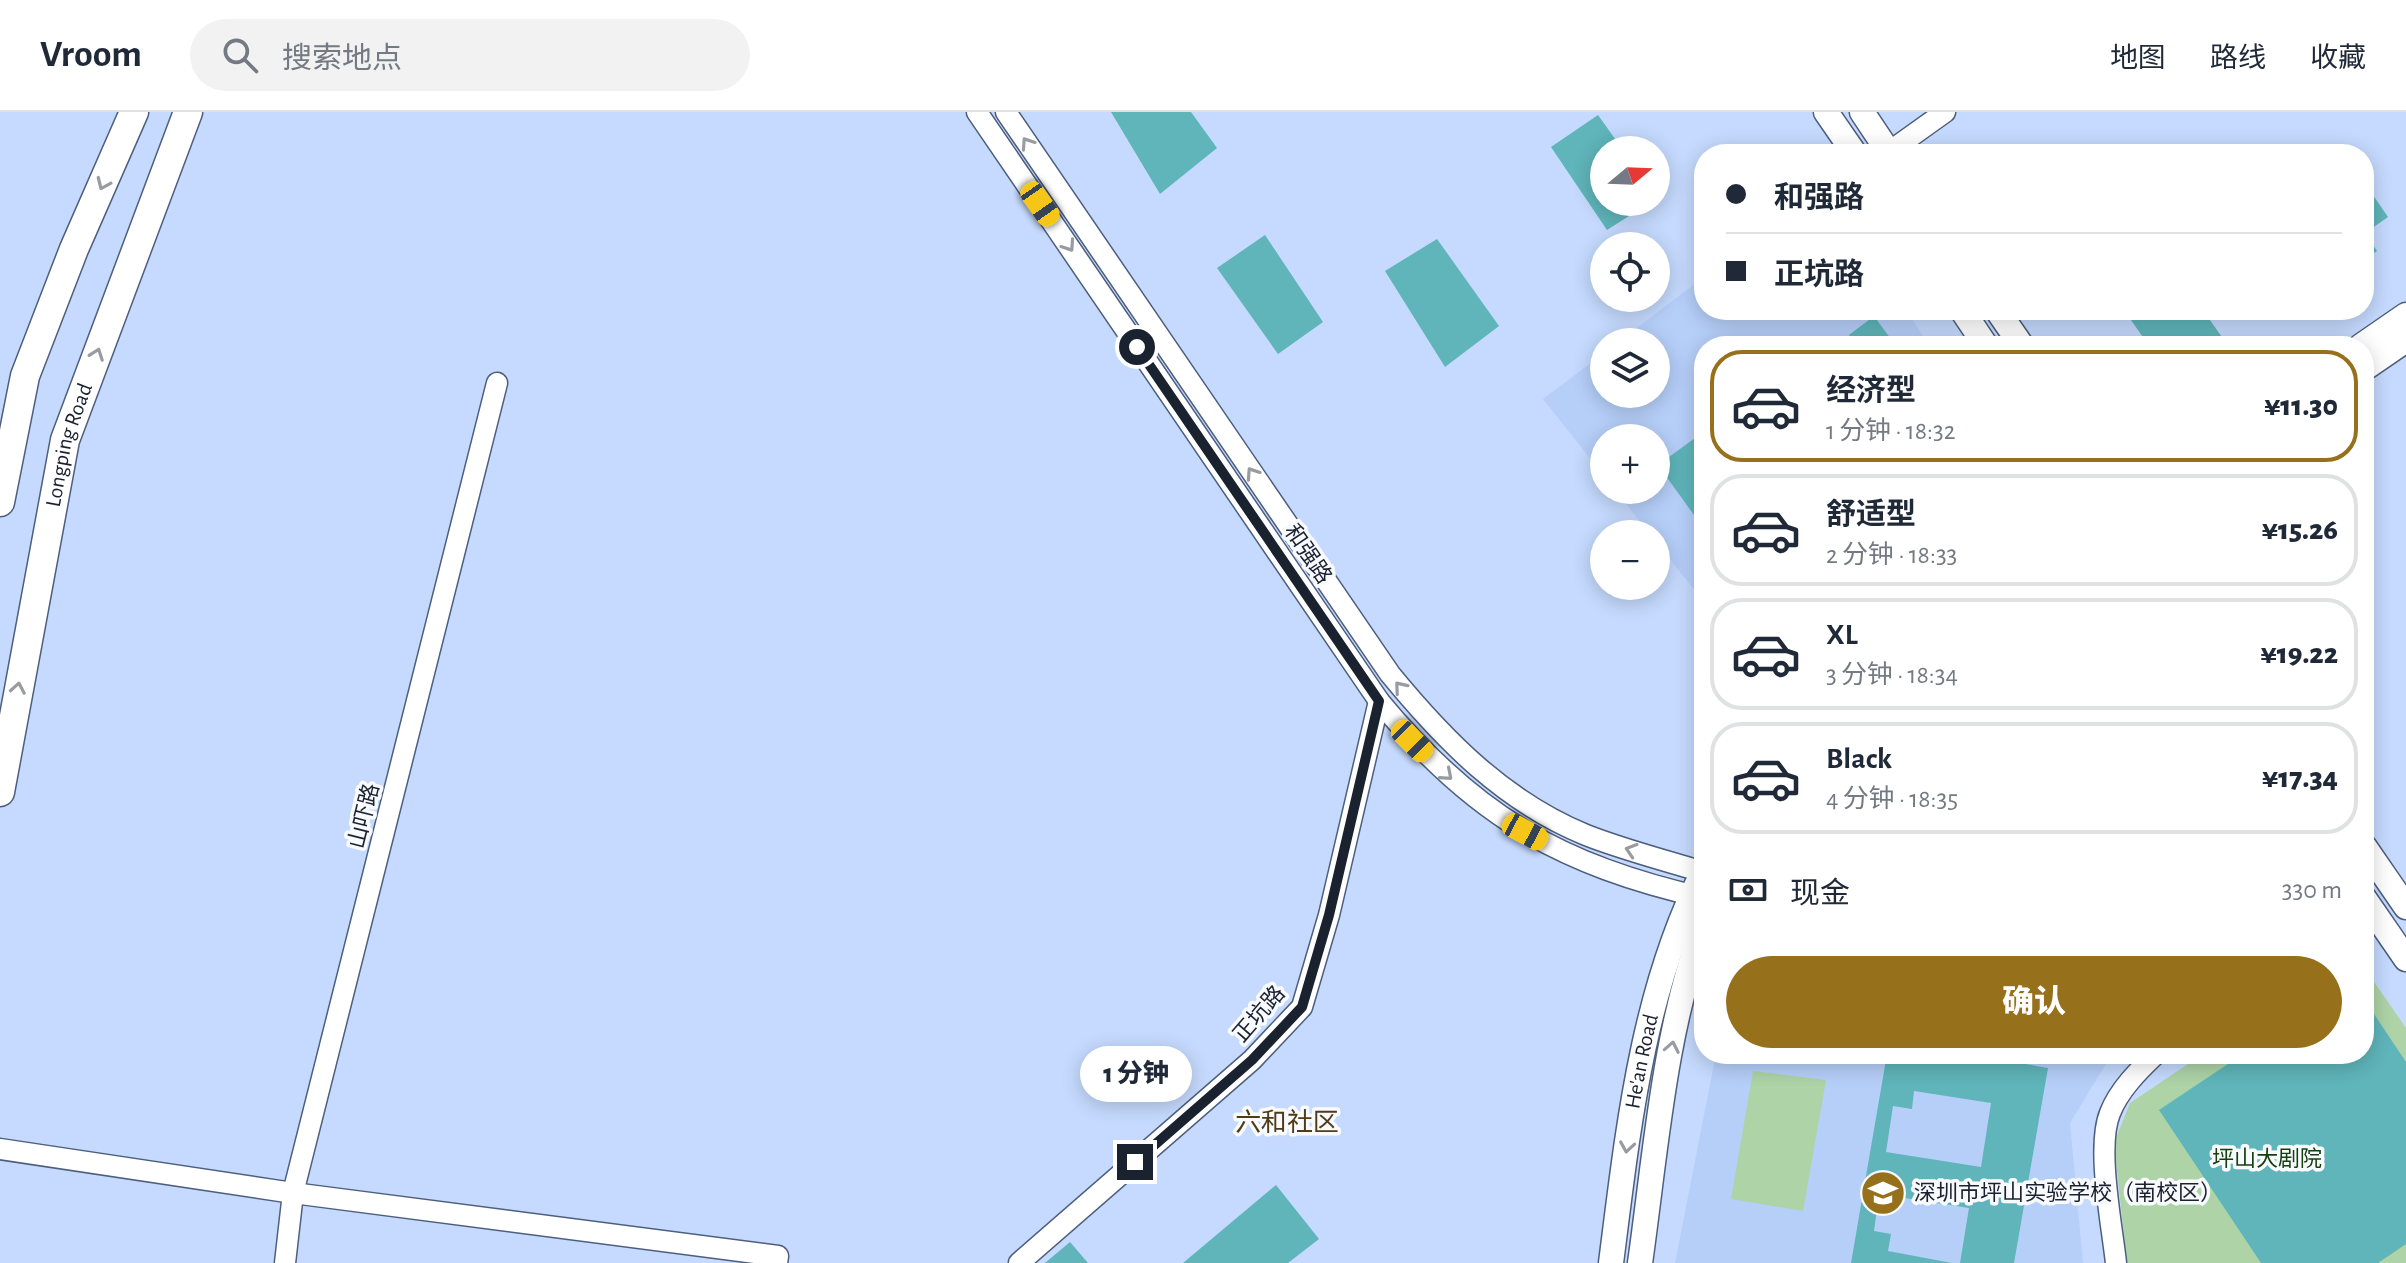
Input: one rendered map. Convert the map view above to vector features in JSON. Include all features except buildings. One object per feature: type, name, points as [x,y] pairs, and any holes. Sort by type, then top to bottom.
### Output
[{"type":"main road","points":[[0,502],[25,376],[74,249],[134,112]]},
{"type":"main road","name":"Longping Road","points":[[0,792],[65,440],[188,112]]},
{"type":"street","points":[[1826,112],[1848,144]]},
{"type":"street","points":[[1862,112],[1884,144]]},
{"type":"street","points":[[1902,144],[1945,112]]},
{"type":"street","points":[[984,117],[1009,114]]},
{"type":"street","name":"和强路","points":[[1009,114],[1390,674],[1431,724],[1512,795],[1586,835],[1694,879]]},
{"type":"street","name":"和强路","points":[[984,117],[1379,701],[1442,771],[1479,802],[1525,832],[1576,859],[1600,868],[1694,881]]},
{"type":"street","points":[[2374,337],[2406,315]]},
{"type":"street","points":[[2374,362],[2406,340]]},
{"type":"street","name":"山吓路","points":[[285,1263],[293,1193],[497,383]]},
{"type":"street","name":"正坑路","points":[[1019,1263],[1252,1060],[1302,1007],[1329,915],[1379,701]]},
{"type":"street","points":[[2374,861],[2406,907]]},
{"type":"street","name":"He'an Road","points":[[1640,1263],[1678,965],[1694,907]]},
{"type":"street","points":[[2374,918],[2406,959]]},
{"type":"street","name":"He'an Road","points":[[1611,1263],[1638,1077],[1656,993],[1694,940]]},
{"type":"street","points":[[2116,1263],[2105,1153],[2109,1114],[2134,1075],[2146,1064]]},
{"type":"street","points":[[0,1149],[778,1260]]},
{"type":"shaded area","points":[[1694,285],[1694,320],[1913,320],[1923,336],[1694,336],[1694,590],[1670,560],[1670,520],[1639,520],[1626,504],[1670,504],[1670,424],[1590,424],[1590,458],[1543,399],[1590,364],[1590,408],[1670,408],[1670,328],[1637,328],[1658,312],[1670,312],[1670,303]]},
{"type":"shaded area","name":"深圳市坪山实验学校（南校区）","points":[[1714,1064],[2106,1064],[2070,1123],[2083,1263],[1675,1263]]},
{"type":"green space","name":"坪山大剧院","points":[[2374,982],[2406,1028],[2406,1263],[2127,1263],[2114,1143],[2130,1103],[2188,1064],[2374,1064]]},
{"type":"green space","points":[[1753,1071],[1826,1080],[1803,1211],[1731,1199]]},
{"type":"place","name":"深圳市坪山实验学校（南校区）","points":[[1883,1193]]},
{"type":"district","name":"六和社区","points":[[1287,1123]]},
{"type":"route","points":[[1135,1162],[1252,1060],[1302,1007],[1329,915],[1379,701],[1137,347]]}]
